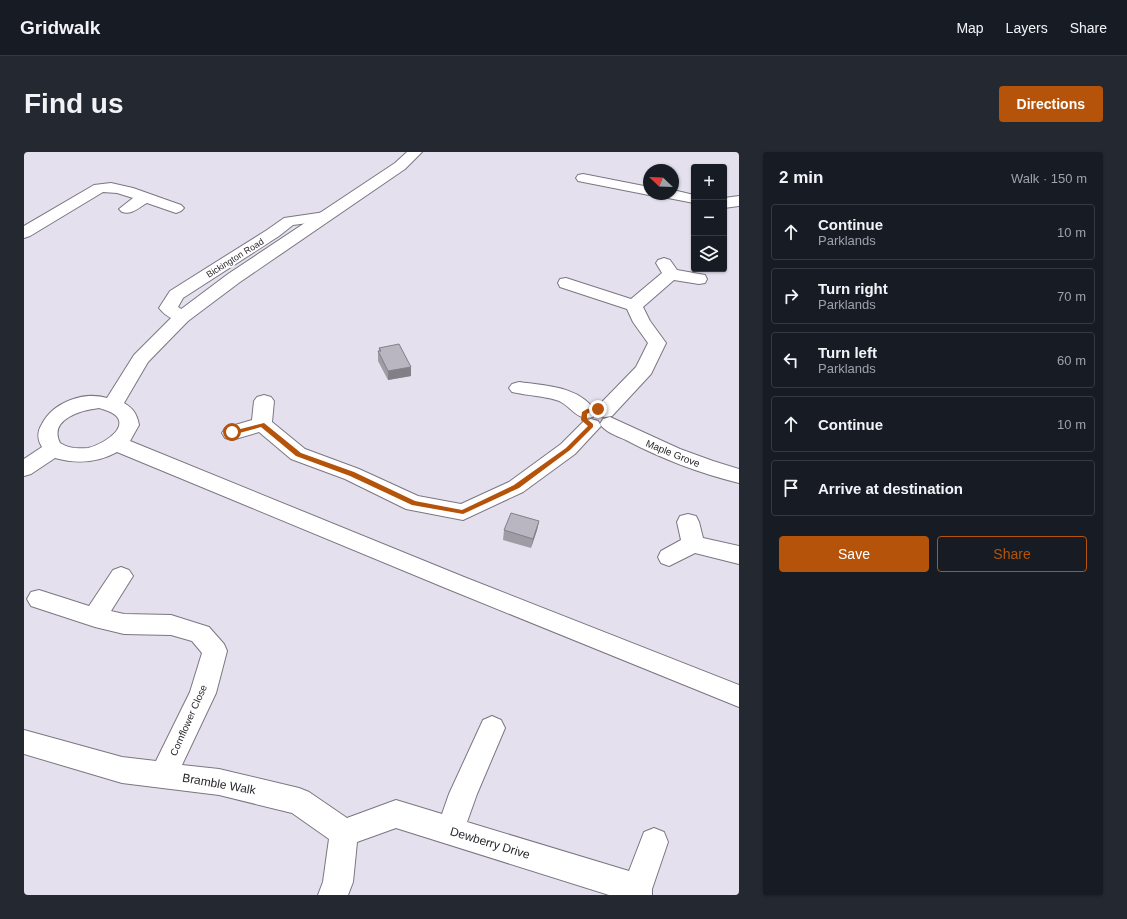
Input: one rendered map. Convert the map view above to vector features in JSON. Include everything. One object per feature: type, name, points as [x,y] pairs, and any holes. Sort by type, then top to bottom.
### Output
[{"type":"street","name":"Bickington Road","points":[[113,404],[141,359],[182,317],[229,282],[400,166],[415,152]]},
{"type":"street","points":[[583,178],[643,189]]},
{"type":"street","points":[[24,233],[99,188],[106,186],[176,208]]},
{"type":"street","points":[[679,196],[691,198]]},
{"type":"street","points":[[127,209],[144,197]]},
{"type":"street","points":[[727,203],[739,201]]},
{"type":"street","points":[[634,306],[668,268],[698,279]]},
{"type":"street","points":[[262,424],[298,454],[352,474],[414,503],[463,512],[516,487],[568,449],[644,370],[657,343],[642,322],[634,306],[563,281]]},
{"type":"street","name":"Maple Grove","points":[[515,387],[566,396],[598,418],[647,443],[721,472],[739,476]]},
{"type":"street","points":[[262,424],[264,401]]},
{"type":"street","points":[[99,402],[113,404],[122,409],[128,416],[130,422],[128,432],[118,444],[106,451],[90,456],[65,455],[54,449],[48,440],[47,432],[55,417],[66,410],[81,404],[99,402]]},
{"type":"street","points":[[232,432],[262,424]]},
{"type":"street","points":[[118,444],[456,583],[739,696]]},
{"type":"street","points":[[24,469],[54,449]]},
{"type":"street","points":[[688,522],[693,544]]},
{"type":"street","points":[[669,557],[693,544],[739,554]]},
{"type":"street","points":[[95,617],[121,576]]},
{"type":"street","name":"Cornflower Close","points":[[39,599],[95,617],[124,624],[171,625],[200,634],[215,651],[203,693],[163,775]]},
{"type":"street","points":[[450,830],[462,794],[492,728]]},
{"type":"street","name":"Bramble Walk","points":[[24,742],[122,770],[219,782],[299,801],[344,833]]},
{"type":"street","name":"Dewberry Drive","points":[[344,833],[396,814],[450,830],[637,892],[654,842]]},
{"type":"street","points":[[333,895],[338,882],[344,833]]},
{"type":"building","points":[[399,344],[411,367],[388,371],[378,351],[381,351],[379,348]]},
{"type":"building","points":[[511,513],[539,521],[533,539],[504,530]]},
{"type":"route","points":[[232,432],[262,424],[298,454],[352,474],[414,503],[463,512],[516,487],[568,449],[591,426],[584,420],[584,414],[589,410],[598,409]]}]
